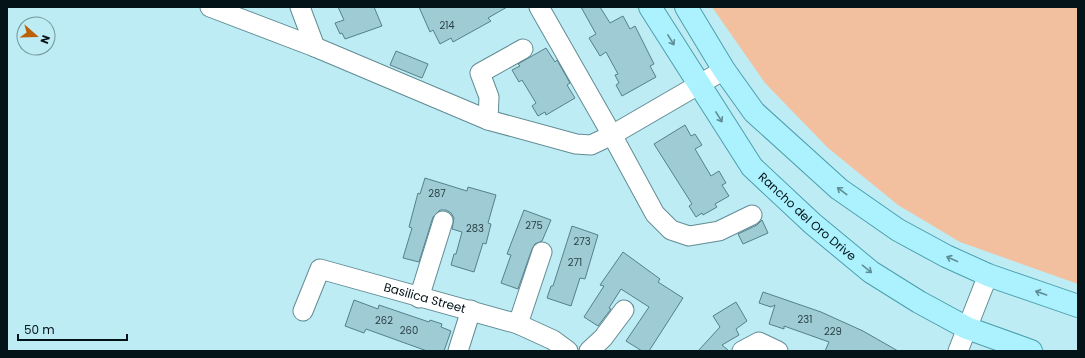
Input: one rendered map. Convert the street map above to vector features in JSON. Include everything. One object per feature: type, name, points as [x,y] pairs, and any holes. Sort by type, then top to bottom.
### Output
[{"type":"main road","name":"Rancho del Oro Drive","points":[[650,7],[752,167],[813,224],[871,272],[919,302],[967,328],[1030,351]]},
{"type":"main road","points":[[686,7],[724,70],[754,112],[839,189],[898,230],[946,256],[988,275],[1078,306]]},
{"type":"street","points":[[210,7],[315,47],[488,120],[576,144],[591,145],[612,135],[724,70]]},
{"type":"street","points":[[300,7],[315,47]]},
{"type":"street","points":[[539,7],[655,214],[671,230],[688,236],[719,231],[752,215]]},
{"type":"street","points":[[488,120],[489,97],[480,73],[523,49]]},
{"type":"street","points":[[419,298],[443,221]]},
{"type":"street","points":[[518,324],[542,252]]},
{"type":"street","name":"Basilica Street","points":[[303,311],[320,269],[419,298],[471,310],[518,324],[553,340],[568,351]]},
{"type":"street","points":[[958,351],[988,275]]},
{"type":"street","points":[[458,351],[471,310]]},
{"type":"street","points":[[589,351],[603,338],[624,310]]},
{"type":"street","points":[[742,351],[758,342],[778,351]]},
{"type":"shaded area","points":[[712,7],[1078,7],[1078,284],[960,242],[898,205],[828,148],[765,83]]},
{"type":"building","points":[[338,7],[374,7],[382,26],[345,39],[342,33],[340,34],[335,23],[344,20]]},
{"type":"building","points":[[419,7],[507,7],[488,18],[491,21],[453,42],[451,38],[440,44],[433,30],[430,32]]},
{"type":"building","points":[[581,7],[600,7],[610,23],[623,16],[630,29],[635,26],[654,64],[650,66],[656,77],[622,96],[616,85],[619,83],[615,75],[618,74],[606,52],[600,56],[589,38],[596,34]]},
{"type":"building","points":[[546,48],[555,62],[557,60],[570,83],[567,85],[575,98],[546,115],[545,112],[538,116],[532,106],[536,103],[522,80],[519,82],[512,70],[520,66],[518,64]]},
{"type":"building","points":[[396,51],[428,64],[422,78],[390,65]]},
{"type":"building","points":[[685,125],[691,136],[695,134],[702,145],[695,149],[711,176],[719,171],[726,183],[722,185],[729,196],[715,204],[717,207],[703,215],[702,213],[696,217],[689,206],[692,204],[654,144]]},
{"type":"building","points":[[425,178],[467,191],[468,187],[496,195],[488,223],[491,224],[486,244],[483,243],[474,272],[451,265],[454,254],[456,254],[462,232],[452,229],[454,218],[451,213],[446,210],[440,210],[433,217],[419,262],[403,258],[412,228],[409,227],[418,193],[420,194]]},
{"type":"building","points":[[524,210],[551,220],[542,241],[535,244],[532,249],[518,289],[501,283],[511,255],[507,254]]},
{"type":"building","points":[[762,220],[768,233],[743,244],[738,234],[757,225]]},
{"type":"building","points":[[572,226],[598,235],[585,279],[580,278],[571,306],[547,298],[551,286],[553,286]]},
{"type":"building","points":[[623,252],[660,279],[658,282],[683,298],[649,351],[642,351],[626,341],[649,307],[621,289],[609,308],[611,309],[598,326],[584,317],[604,286],[600,285]]},
{"type":"building","points":[[763,292],[821,312],[863,331],[898,351],[825,351],[829,342],[784,326],[784,329],[769,324],[775,305],[771,307],[759,303]]},
{"type":"building","points":[[354,300],[378,309],[379,305],[429,322],[430,320],[442,324],[441,327],[451,331],[444,351],[427,351],[366,329],[364,333],[345,326]]},
{"type":"building","points":[[736,302],[747,321],[736,329],[739,335],[722,345],[729,351],[698,351],[720,327],[713,316]]}]
